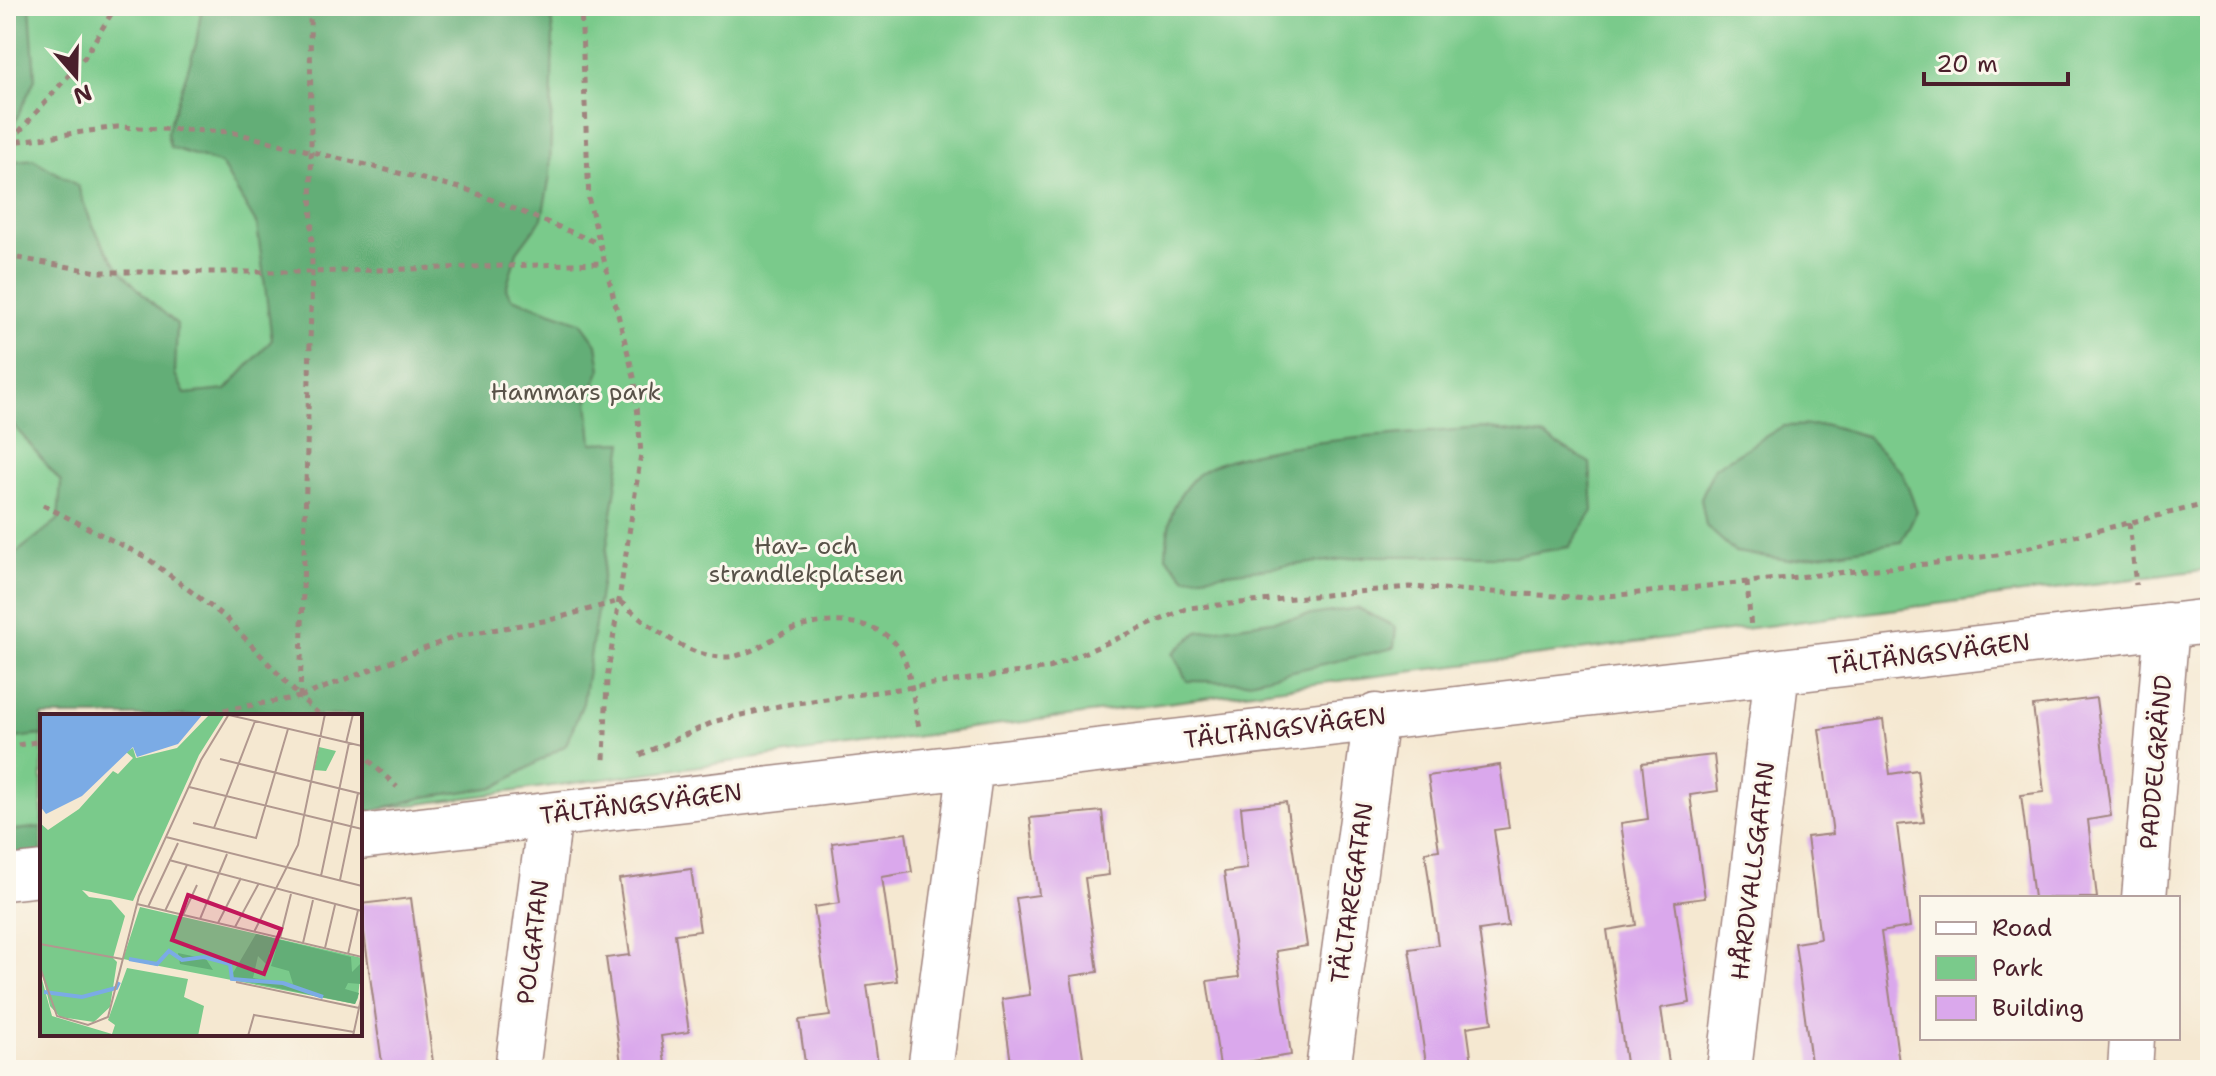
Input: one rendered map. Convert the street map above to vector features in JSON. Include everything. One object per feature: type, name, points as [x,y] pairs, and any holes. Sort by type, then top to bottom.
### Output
[{"type":"street","name":"TÄLTÄNGSVÄGEN","points":[[362,837],[2210,621]]},
{"type":"street","name":"PADDELGRÄND","points":[[2144,896],[2154,627]]},
{"type":"street","name":"HÅRDVALLSGATAN","points":[[1729,1070],[1777,672]]},
{"type":"street","name":"TÄLTAREGATAN","points":[[1328,1070],[1376,716]]},
{"type":"street","points":[[930,1070],[951,768]]},
{"type":"street","name":"POLGATAN","points":[[517,1070],[566,813]]},
{"type":"street","points":[[6,878],[40,874]]},
{"type":"street","points":[[2130,1070],[2132,1040]]},
{"type":"path","points":[[8,142],[84,58],[116,6]]},
{"type":"path","points":[[300,697],[312,272],[310,6]]},
{"type":"path","points":[[566,813],[604,773],[607,679],[641,454],[635,381],[589,201],[581,6]]},
{"type":"path","points":[[8,142],[117,127],[231,132],[468,190],[598,243]]},
{"type":"path","points":[[6,256],[98,272],[312,272],[603,263]]},
{"type":"path","points":[[628,761],[716,721],[783,705],[1049,668],[1188,608],[1409,587],[1605,596],[1982,557],[2210,503]]},
{"type":"path","points":[[43,505],[147,558],[226,618],[319,714]]},
{"type":"path","points":[[2129,523],[2154,627]]},
{"type":"path","points":[[200,714],[300,697],[457,636],[550,620],[619,601],[693,651],[727,657],[816,621],[848,622],[888,636],[905,659],[909,688],[951,768]]},
{"type":"path","points":[[6,747],[40,741]]},
{"type":"green space","name":"Hammars park","points":[[6,6],[2210,6],[2210,569],[1112,710],[362,812],[362,714],[40,714],[40,856],[6,861]]},
{"type":"green space","points":[[6,6],[30,6],[35,79],[15,122],[6,124]]},
{"type":"green space","points":[[202,6],[550,6],[553,35],[550,176],[542,218],[517,252],[506,289],[512,298],[581,322],[597,344],[601,369],[588,400],[592,443],[623,442],[583,703],[566,745],[496,787],[425,797],[362,814],[362,714],[40,714],[40,735],[6,739],[6,561],[58,520],[61,482],[6,416],[6,162],[33,159],[78,186],[104,247],[143,294],[177,324],[175,374],[185,394],[226,390],[272,340],[257,225],[221,164],[170,147],[167,133],[196,44]]},
{"type":"green space","points":[[1827,425],[1866,436],[1902,472],[1917,511],[1901,542],[1788,560],[1735,552],[1706,526],[1701,498],[1714,468],[1783,426]]},
{"type":"green space","points":[[1482,428],[1543,436],[1590,463],[1593,511],[1569,547],[1515,556],[1370,556],[1186,578],[1166,556],[1169,523],[1175,505],[1194,478],[1214,465],[1285,447]]},
{"type":"green space","points":[[1357,608],[1396,627],[1394,648],[1245,682],[1187,681],[1173,653],[1198,632]]},
{"type":"green space","points":[[40,827],[40,865],[6,869],[6,831]]},
{"type":"building","points":[[2096,698],[2111,816],[2088,820],[2097,896],[2034,896],[2021,795],[2044,792],[2033,706]]},
{"type":"building","points":[[1883,720],[1890,774],[1917,770],[1924,822],[1897,825],[1910,927],[1881,932],[1900,1070],[1812,1070],[1795,943],[1820,939],[1807,837],[1833,834],[1819,729]]},
{"type":"building","points":[[1714,755],[1718,791],[1690,795],[1705,898],[1675,902],[1690,1003],[1661,1008],[1670,1070],[1627,1070],[1607,930],[1636,925],[1621,823],[1648,819],[1642,763]]},
{"type":"building","points":[[1500,765],[1509,828],[1494,830],[1508,926],[1479,930],[1492,1023],[1467,1027],[1473,1070],[1427,1070],[1409,949],[1438,945],[1425,852],[1439,850],[1428,776]]},
{"type":"building","points":[[1286,802],[1307,946],[1276,951],[1291,1055],[1220,1066],[1207,981],[1239,977],[1224,872],[1247,869],[1241,807]]},
{"type":"building","points":[[1102,811],[1109,875],[1085,878],[1098,972],[1071,976],[1085,1070],[1012,1070],[1002,999],[1030,995],[1016,898],[1039,895],[1030,818]]},
{"type":"building","points":[[906,833],[912,872],[882,877],[897,981],[867,985],[879,1070],[806,1070],[799,1020],[830,1016],[814,907],[840,903],[832,843]]},
{"type":"building","points":[[691,869],[700,931],[675,934],[689,1032],[661,1036],[666,1070],[622,1070],[606,958],[630,955],[619,879]]},
{"type":"building","points":[[411,898],[434,1070],[383,1070],[362,904]]},
{"type":"park label","name":"Hav- och strandlekplatsen","points":[[806,560]]}]
